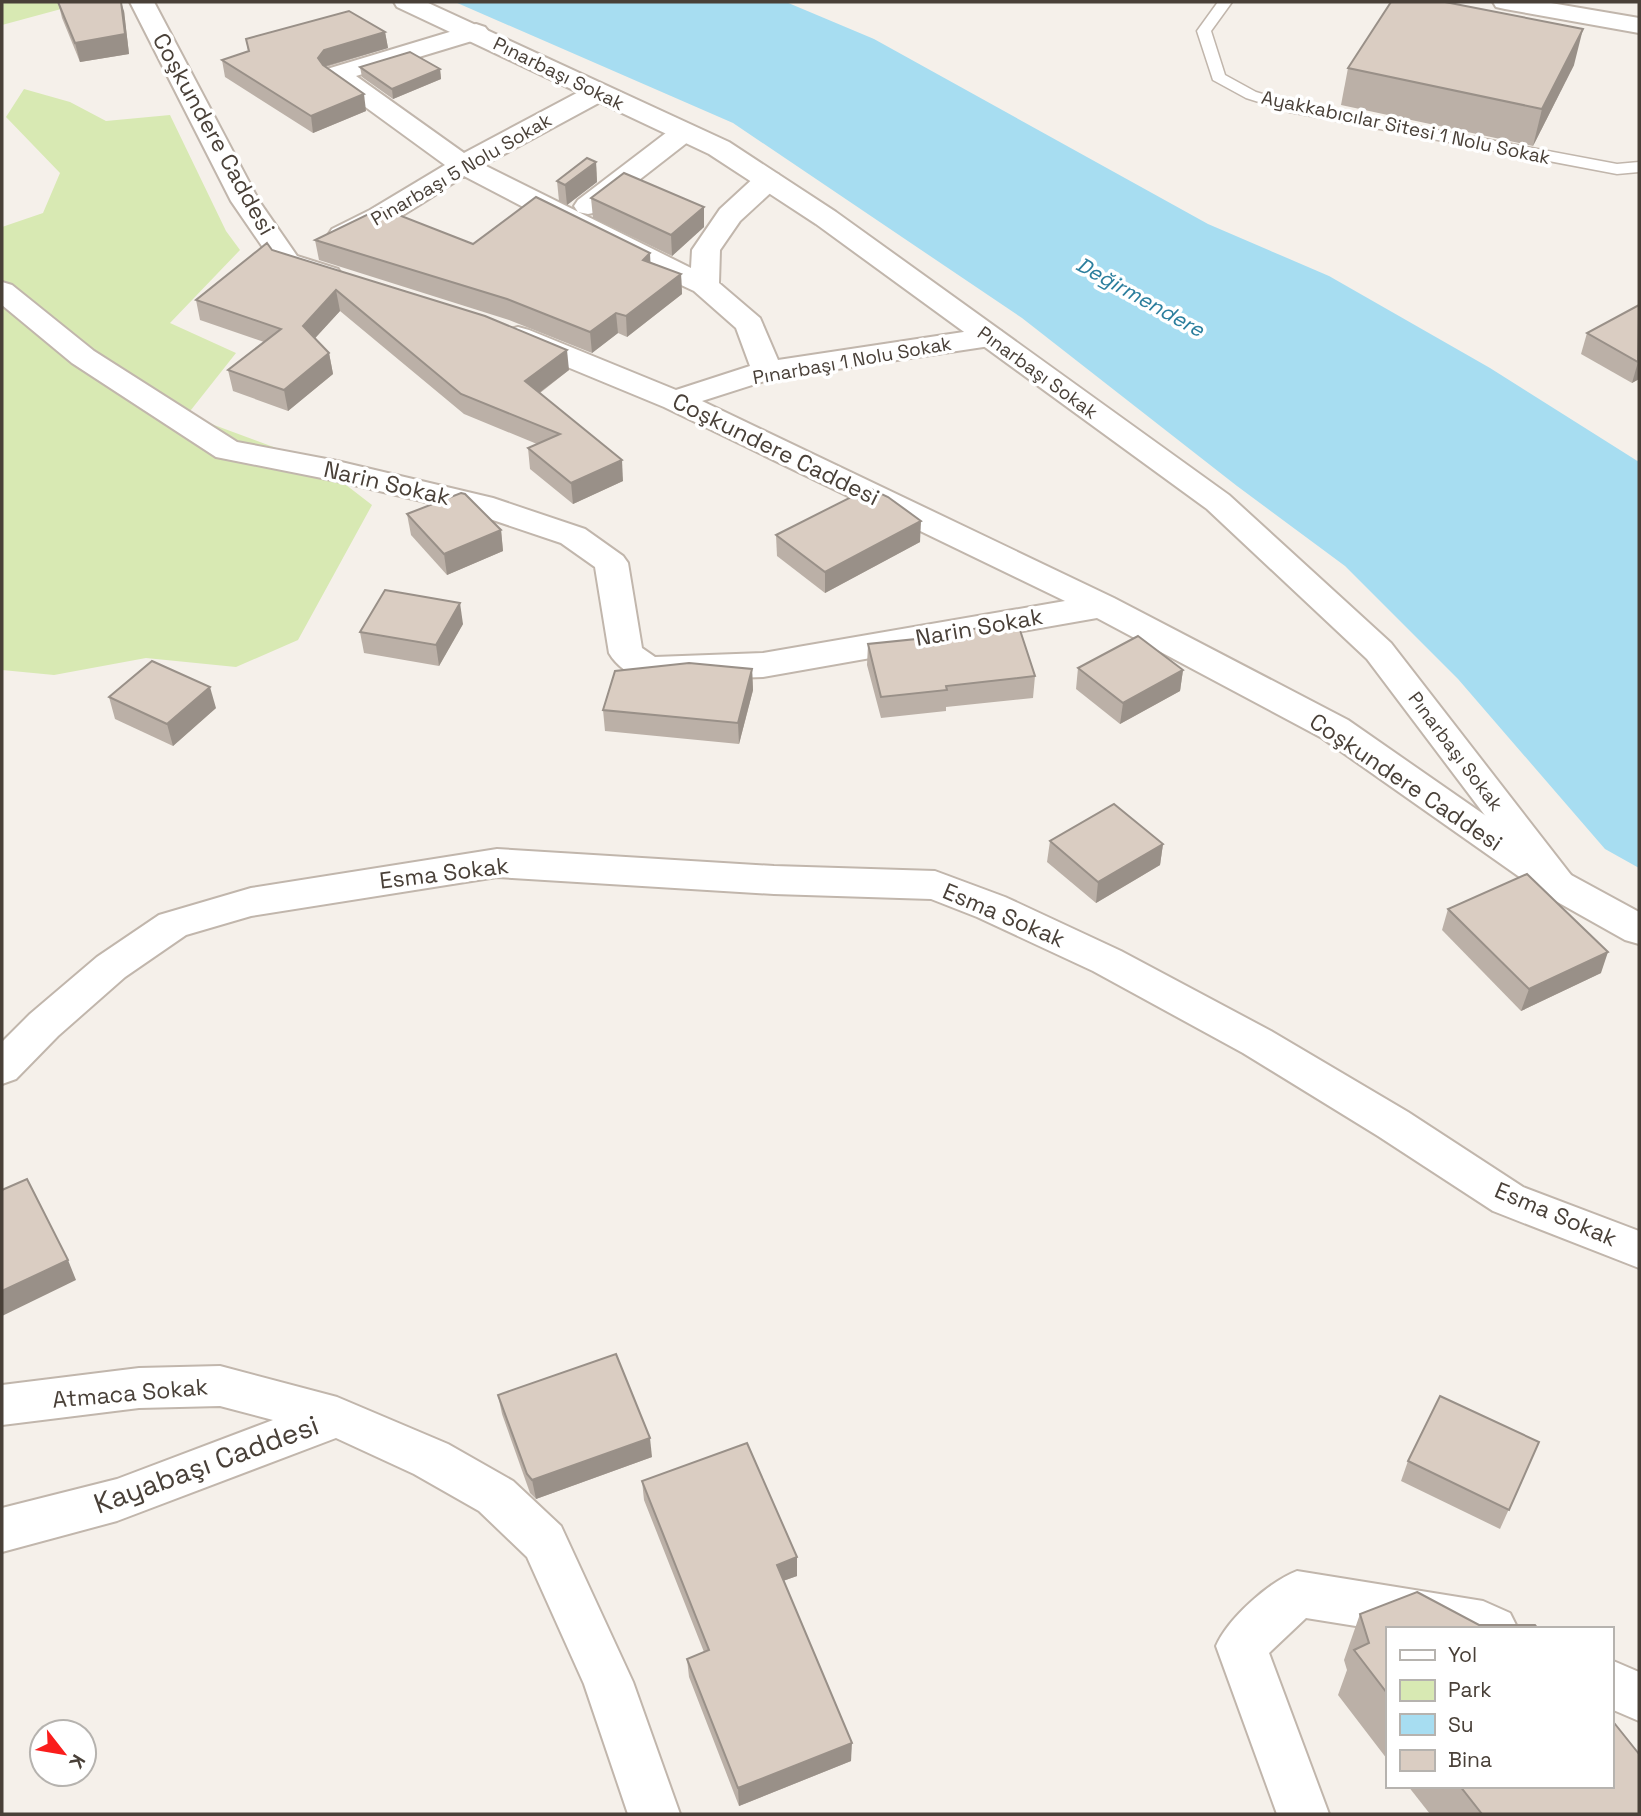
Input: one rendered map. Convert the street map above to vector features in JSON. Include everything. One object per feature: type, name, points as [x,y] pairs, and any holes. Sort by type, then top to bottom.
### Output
[{"type":"street","name":"Coşkundere Caddesi","points":[[142,2],[245,201],[287,262]]},
{"type":"street","name":"Pınarbaşı Sokak","points":[[406,2],[719,148],[825,218],[1218,502],[1380,650],[1558,885]]},
{"type":"street","points":[[1505,2],[1639,26]]},
{"type":"street","points":[[475,32],[336,74],[463,165],[704,285],[750,324],[767,371]]},
{"type":"street","name":"Pınarbaşı 5 Nolu Sokak","points":[[287,262],[380,216],[463,165],[597,93]]},
{"type":"street","points":[[569,220],[684,132]]},
{"type":"street","points":[[704,285],[706,250],[730,215],[768,180]]},
{"type":"street","points":[[287,262],[352,282]]},
{"type":"street","name":"Narin Sokak","points":[[2,291],[83,356],[227,450],[337,471],[482,505],[573,536],[611,564],[626,653],[648,669],[762,665],[1102,606]]},
{"type":"street","name":"Coşkundere Caddesi","points":[[486,325],[675,400],[1102,606],[1335,729],[1558,885],[1639,930]]},
{"type":"street","name":"Pınarbaşı 1 Nolu Sokak","points":[[675,400],[767,371],[990,337]]},
{"type":"street","name":"Esma Sokak","points":[[2,1068],[44,1025],[111,967],[173,925],[251,902],[497,863],[774,880],[935,885],[992,907],[1107,961],[1223,1024],[1393,1124],[1508,1199],[1639,1250]]},
{"type":"street","name":"Atmaca Sokak","points":[[2,1405],[139,1388],[220,1386],[337,1417]]},
{"type":"street","name":"Kayabaşı Caddesi","points":[[2,1530],[117,1500],[337,1417],[431,1459],[496,1496],[544,1542],[608,1682],[654,1814]]},
{"type":"street","points":[[1303,1814],[1241,1646],[1297,1594],[1489,1627]]},
{"type":"street","points":[[1613,1685],[1639,1697]]},
{"type":"lane","name":"Ayakkabıcılar Sitesi 1 Nolu Sokak","points":[[1225,2],[1204,31],[1218,77],[1251,95],[1290,107],[1616,169],[1639,167]]},
{"type":"green space","points":[[2,2],[87,2],[2,25]]},
{"type":"green space","points":[[24,89],[70,102],[106,121],[170,115],[226,231],[240,250],[170,323],[236,353],[187,415],[319,464],[372,505],[298,640],[236,667],[146,658],[54,675],[2,670],[2,227],[43,213],[60,173],[6,117]]},
{"type":"water","name":"Değirmendere","points":[[455,2],[786,2],[874,39],[1208,224],[1329,276],[1490,368],[1639,462],[1639,868],[1605,849],[1458,679],[1345,566],[1237,486],[1022,318],[733,123]]},
{"type":"building","points":[[58,2],[121,2],[125,34],[75,43]]},
{"type":"building","points":[[1391,2],[1445,2],[1583,29],[1542,109],[1348,68]]},
{"type":"building","points":[[349,11],[385,32],[324,50],[318,58],[323,65],[364,94],[311,116],[222,60],[249,51],[246,39]]},
{"type":"building","points":[[410,52],[440,69],[392,89],[360,67]]},
{"type":"building","points":[[587,158],[596,162],[565,185],[557,181]]},
{"type":"building","points":[[624,173],[704,207],[671,235],[591,198]]},
{"type":"building","points":[[536,197],[650,253],[643,260],[681,274],[626,316],[616,313],[590,332],[507,299],[315,240],[381,208],[473,244]]},
{"type":"building","points":[[267,243],[272,250],[485,316],[567,350],[525,381],[622,460],[571,483],[528,448],[560,434],[461,394],[336,290],[303,326],[329,353],[284,390],[228,370],[281,329],[196,300]]},
{"type":"building","points":[[1639,305],[1638,362],[1587,333]]},
{"type":"building","points":[[869,488],[888,497],[921,521],[825,572],[776,535]]},
{"type":"building","points":[[461,493],[501,530],[444,554],[407,514]]},
{"type":"building","points":[[385,590],[460,603],[436,645],[360,632]]},
{"type":"building","points":[[1018,624],[1035,676],[946,686],[947,690],[881,697],[868,644],[955,635],[954,631]]},
{"type":"building","points":[[1138,636],[1183,670],[1123,703],[1078,668]]},
{"type":"building","points":[[152,661],[210,687],[167,724],[109,697]]},
{"type":"building","points":[[689,663],[752,669],[738,723],[603,710],[615,671]]},
{"type":"building","points":[[1114,804],[1163,844],[1098,882],[1050,841]]},
{"type":"building","points":[[1527,874],[1608,952],[1529,989],[1448,909]]},
{"type":"building","points":[[27,1179],[68,1260],[2,1291],[2,1190]]},
{"type":"building","points":[[616,1354],[650,1438],[532,1480],[527,1474],[498,1395]]},
{"type":"building","points":[[1440,1396],[1539,1442],[1509,1510],[1408,1461]]},
{"type":"building","points":[[747,1443],[797,1557],[777,1565],[852,1743],[738,1788],[687,1659],[709,1650],[642,1481]]},
{"type":"building","points":[[1417,1592],[1479,1625],[1536,1627],[1386,1627],[1386,1692],[1354,1650],[1369,1643],[1360,1614]]},
{"type":"building","points":[[1613,1722],[1639,1754],[1639,1814],[1482,1814],[1462,1788],[1613,1788]]}]
